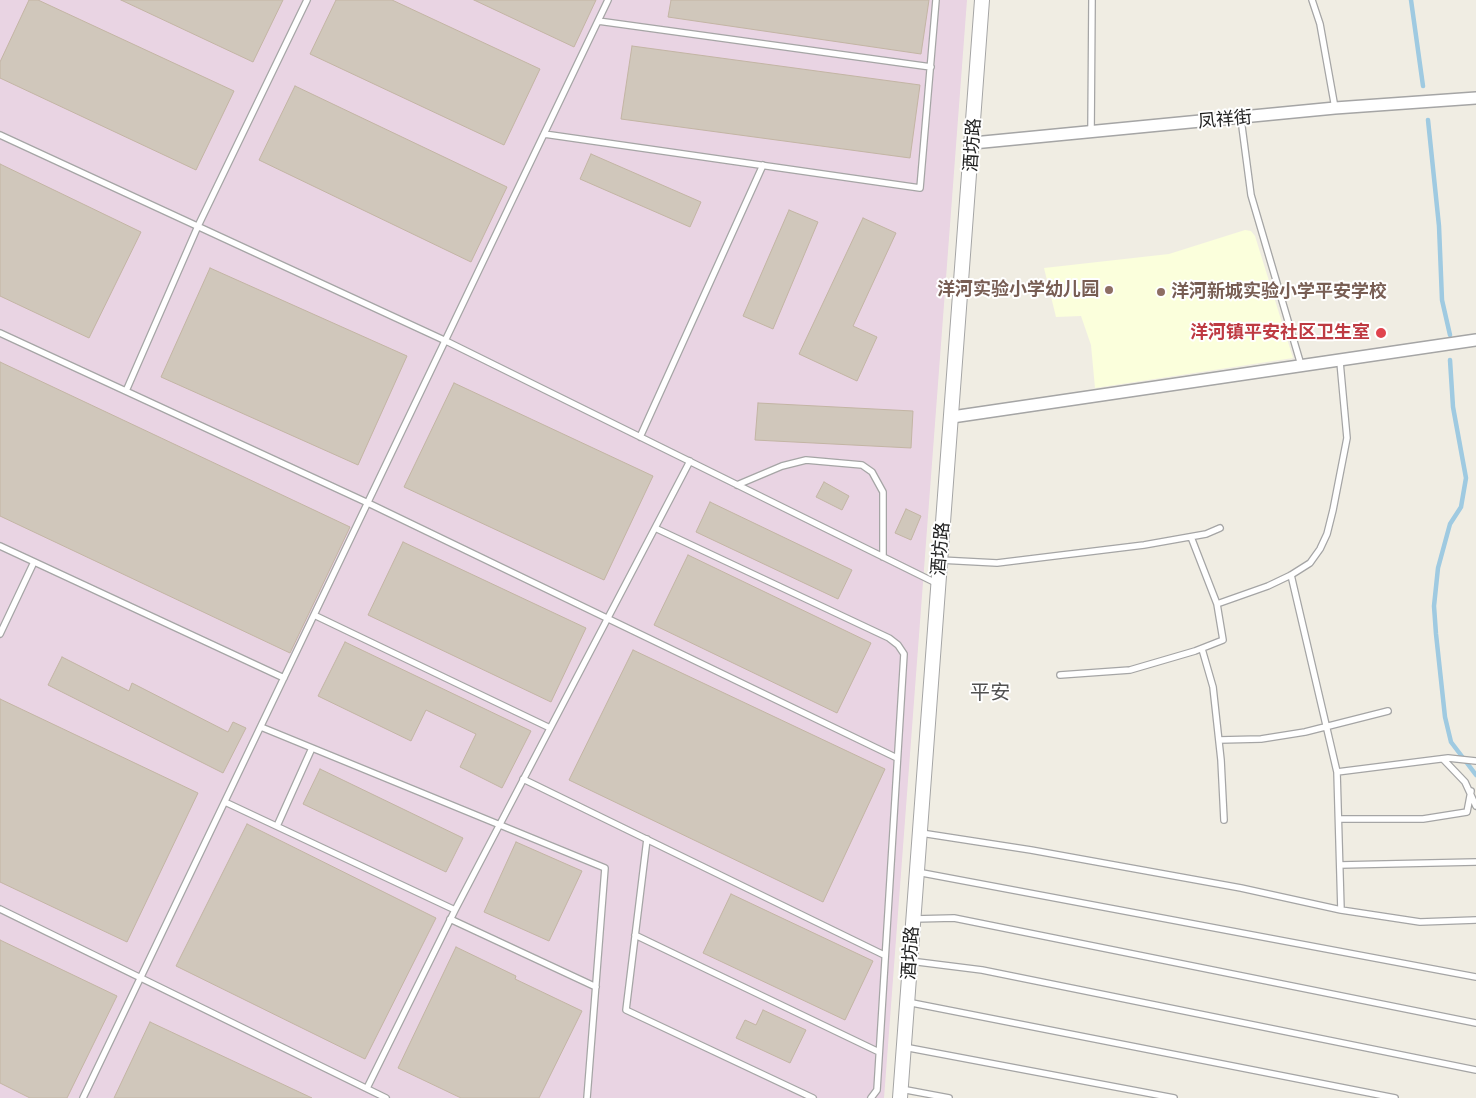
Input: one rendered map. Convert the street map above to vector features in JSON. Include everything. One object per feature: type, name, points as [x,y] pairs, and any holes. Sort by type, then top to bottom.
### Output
[{"type":"street","name":"酒坊路","points":[[901,1093],[938,584],[973,143],[982,0]]},
{"type":"street","name":"凤祥街","points":[[973,143],[1241,119],[1335,108],[1476,98]]},
{"type":"street","points":[[952,417],[1301,365],[1340,362],[1476,340]]},
{"type":"lane","points":[[126,391],[198,226],[307,0]]},
{"type":"lane","points":[[83,1098],[608,0]]},
{"type":"lane","points":[[544,134],[920,188],[936,0]]},
{"type":"lane","points":[[1091,132],[1092,0]]},
{"type":"lane","points":[[1312,0],[1320,24],[1335,108]]},
{"type":"lane","points":[[598,21],[931,67]]},
{"type":"lane","points":[[1241,119],[1251,195],[1301,365]]},
{"type":"lane","points":[[0,135],[446,341],[938,584]]},
{"type":"lane","points":[[640,436],[763,165]]},
{"type":"lane","points":[[0,333],[368,503],[897,758]]},
{"type":"lane","points":[[1218,604],[1268,586],[1291,575],[1310,563],[1320,549],[1327,534],[1333,510],[1347,438],[1340,362]]},
{"type":"lane","points":[[737,485],[782,466],[806,460],[862,465],[872,472],[883,492],[883,557]]},
{"type":"lane","points":[[368,1088],[450,919],[690,461]]},
{"type":"lane","points":[[655,528],[889,638],[898,645],[904,654],[876,1090],[871,1098]]},
{"type":"lane","points":[[940,560],[997,563],[1191,537],[1206,534],[1220,528]]},
{"type":"lane","points":[[1060,675],[1130,670],[1202,649],[1223,640],[1218,604],[1191,537]]},
{"type":"lane","points":[[0,546],[284,678]]},
{"type":"lane","points":[[0,634],[34,562]]},
{"type":"lane","points":[[1291,575],[1336,772],[1341,910]]},
{"type":"lane","points":[[314,615],[550,728]]},
{"type":"lane","points":[[1202,649],[1213,687],[1219,740],[1224,820]]},
{"type":"lane","points":[[1219,740],[1262,739],[1327,727],[1388,711]]},
{"type":"lane","points":[[261,727],[605,868],[587,1098]]},
{"type":"lane","points":[[277,826],[312,748]]},
{"type":"lane","points":[[1336,772],[1443,759],[1476,760]]},
{"type":"lane","points":[[1443,759],[1471,791],[1476,806]]},
{"type":"lane","points":[[524,779],[884,955]]},
{"type":"lane","points":[[1339,819],[1423,819],[1467,812],[1471,791]]},
{"type":"lane","points":[[225,802],[455,910]]},
{"type":"lane","points":[[920,833],[1031,850],[1241,888],[1341,910],[1420,922],[1476,920]]},
{"type":"lane","points":[[647,839],[626,1010],[813,1098]]},
{"type":"lane","points":[[1340,865],[1476,862]]},
{"type":"lane","points":[[917,872],[1476,977]]},
{"type":"lane","points":[[0,909],[386,1098]]},
{"type":"lane","points":[[914,919],[954,918],[1476,1023]]},
{"type":"lane","points":[[450,919],[596,987]]},
{"type":"lane","points":[[635,935],[878,1052]]},
{"type":"lane","points":[[910,961],[982,970],[1476,1070]]},
{"type":"lane","points":[[907,1002],[1395,1098]]},
{"type":"lane","points":[[904,1047],[1174,1098]]},
{"type":"lane","points":[[901,1093],[949,1098]]},
{"type":"shaded area","points":[[0,0],[967,0],[884,1098],[0,1098]]},
{"type":"shaded area","name":"洋河新城实验小学平安学校","points":[[1245,230],[1251,231],[1255,236],[1293,358],[1095,388],[1091,345],[1081,316],[1056,317],[1044,268],[1169,254]]},
{"type":"building","points":[[29,0],[38,0],[234,91],[196,170],[0,78],[0,62]]},
{"type":"building","points":[[121,0],[283,0],[253,62]]},
{"type":"building","points":[[336,0],[392,0],[540,69],[504,145],[310,54]]},
{"type":"building","points":[[474,0],[596,0],[574,47]]},
{"type":"building","points":[[671,0],[929,0],[921,54],[668,17]]},
{"type":"building","points":[[632,46],[920,85],[910,158],[621,119]]},
{"type":"building","points":[[295,86],[507,187],[471,262],[259,160]]},
{"type":"building","points":[[591,154],[701,202],[690,227],[580,179]]},
{"type":"building","points":[[0,164],[141,232],[89,338],[0,296]]},
{"type":"building","points":[[789,210],[818,222],[773,329],[743,316]]},
{"type":"building","points":[[863,218],[896,233],[853,326],[877,337],[857,381],[799,354]]},
{"type":"building","points":[[210,268],[407,356],[358,465],[161,377]]},
{"type":"building","points":[[0,362],[350,527],[290,653],[0,516]]},
{"type":"building","points":[[454,383],[653,476],[604,580],[404,487]]},
{"type":"building","points":[[758,403],[913,411],[911,448],[755,440]]},
{"type":"building","points":[[824,482],[849,496],[842,510],[816,497]]},
{"type":"building","points":[[710,502],[852,570],[838,599],[696,532]]},
{"type":"building","points":[[906,509],[921,516],[911,540],[895,533]]},
{"type":"building","points":[[403,542],[586,628],[551,702],[368,615]]},
{"type":"building","points":[[688,555],[871,643],[837,713],[654,625]]},
{"type":"building","points":[[345,642],[531,731],[502,788],[460,767],[476,734],[426,710],[411,741],[318,696]]},
{"type":"building","points":[[633,650],[885,769],[823,902],[569,780]]},
{"type":"building","points":[[62,657],[129,691],[132,683],[228,732],[233,722],[246,728],[223,773],[48,685]]},
{"type":"building","points":[[0,699],[198,793],[127,942],[0,882]]},
{"type":"building","points":[[320,769],[463,838],[446,872],[303,804]]},
{"type":"building","points":[[247,824],[436,918],[365,1059],[176,966]]},
{"type":"building","points":[[516,842],[582,871],[549,941],[484,912]]},
{"type":"building","points":[[731,894],[873,961],[845,1020],[703,953]]},
{"type":"building","points":[[0,940],[117,996],[67,1098],[30,1098],[0,1083]]},
{"type":"building","points":[[456,947],[516,976],[515,979],[582,1011],[539,1098],[461,1098],[398,1068]]},
{"type":"building","points":[[763,1010],[806,1030],[790,1063],[736,1038],[745,1020],[756,1025]]},
{"type":"building","points":[[150,1022],[312,1098],[114,1098]]},
{"type":"waterway","points":[[1411,0],[1423,86]]},
{"type":"waterway","points":[[1428,120],[1439,226],[1442,300],[1450,335]]},
{"type":"waterway","points":[[1450,360],[1453,407],[1466,478],[1461,507],[1450,524],[1438,568],[1434,606],[1445,717],[1451,742],[1476,775]]},
{"type":"place","name":"洋河实验小学幼儿园","points":[[1109,290]]},
{"type":"place","name":"洋河新城实验小学平安学校","points":[[1161,292]]},
{"type":"place","name":"洋河镇平安社区卫生室","points":[[1381,333]]},
{"type":"district","name":"平安","points":[[990,693]]}]
